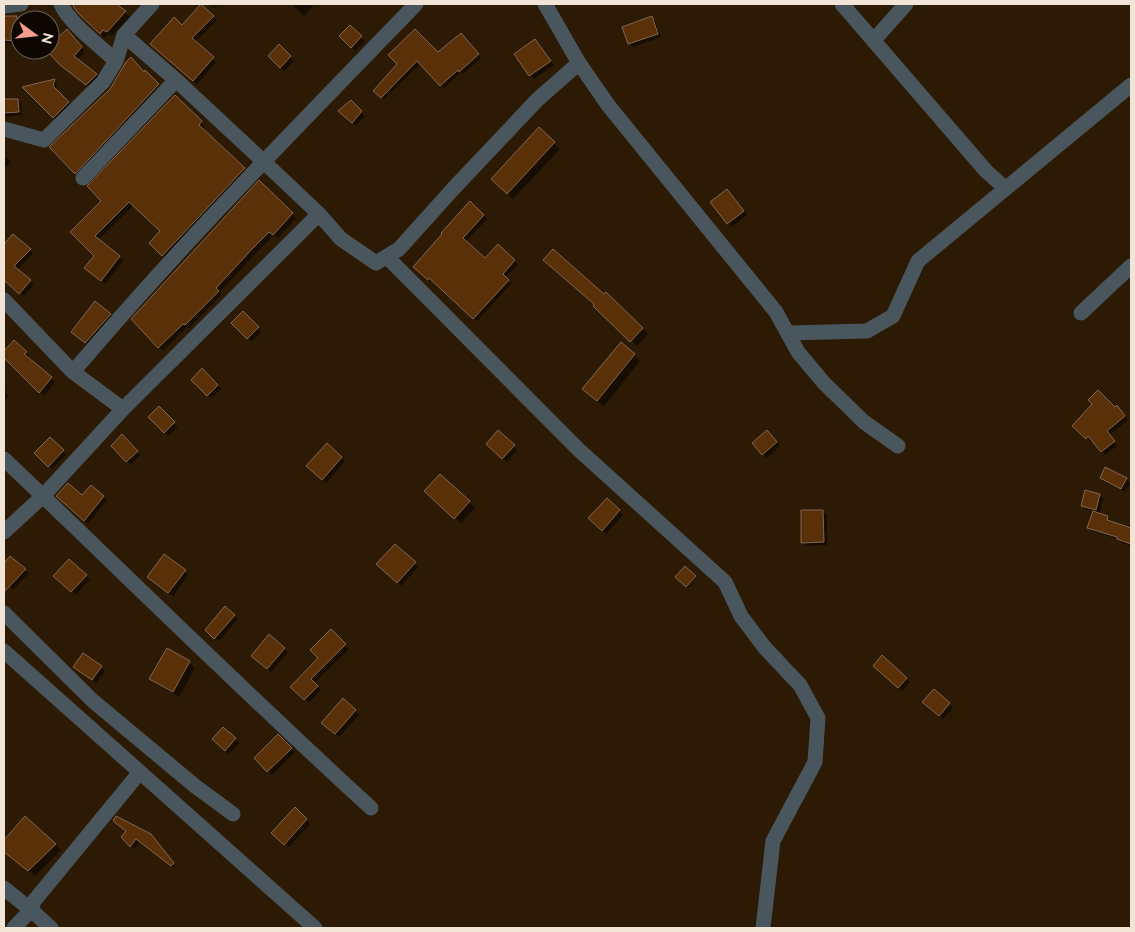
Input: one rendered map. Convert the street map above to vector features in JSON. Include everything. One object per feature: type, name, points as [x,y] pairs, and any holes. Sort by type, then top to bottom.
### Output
[{"type":"street","points":[[4,6],[21,4]]},
{"type":"street","points":[[61,4],[64,12],[77,26],[116,61]]},
{"type":"street","points":[[4,128],[44,140],[103,82],[116,61],[124,35],[152,4]]},
{"type":"street","points":[[73,372],[118,319],[264,162],[416,4]]},
{"type":"street","points":[[545,4],[579,63],[608,105],[776,312],[798,352],[824,383],[864,422],[898,446]]},
{"type":"street","points":[[842,4],[986,171],[1005,188]]},
{"type":"street","points":[[874,40],[906,4]]},
{"type":"street","points":[[124,35],[176,80],[264,162],[319,214],[341,239],[376,263],[399,249],[537,100],[579,63]]},
{"type":"street","points":[[83,178],[176,80]]},
{"type":"street","points":[[788,333],[867,331],[893,316],[918,261],[1131,85]]},
{"type":"street","points":[[4,532],[43,496],[123,409],[319,214]]},
{"type":"street","points":[[386,257],[578,450],[725,582],[741,616],[765,648],[800,685],[818,718],[815,762],[773,841],[763,928]]},
{"type":"street","points":[[1081,312],[1131,266]]},
{"type":"street","points":[[4,300],[73,372],[123,409]]},
{"type":"street","points":[[4,459],[243,690],[371,808]]},
{"type":"street","points":[[4,613],[93,702],[195,786],[233,814]]},
{"type":"street","points":[[4,651],[315,928]]},
{"type":"street","points":[[14,928],[31,910],[34,901],[140,772]]},
{"type":"street","points":[[4,888],[51,928]]},
{"type":"building","points":[[74,4],[116,4],[126,11],[107,32],[103,30],[100,34],[78,13],[73,6]]},
{"type":"building","points":[[201,4],[214,16],[192,38],[214,57],[193,81],[150,44],[174,17],[182,25]]},
{"type":"building","points":[[4,16],[10,16],[10,41],[4,40]]},
{"type":"building","points":[[652,16],[658,34],[628,44],[622,27]]},
{"type":"building","points":[[350,25],[362,36],[351,48],[339,36]]},
{"type":"building","points":[[67,29],[82,47],[74,56],[97,74],[86,85],[55,60],[60,60],[60,36]]},
{"type":"building","points":[[415,29],[438,52],[461,33],[479,54],[440,86],[417,61],[381,98],[373,91],[397,64],[388,55]]},
{"type":"building","points":[[535,39],[551,61],[529,76],[514,54]]},
{"type":"building","points":[[279,44],[291,56],[280,68],[268,56]]},
{"type":"building","points":[[131,57],[144,72],[145,70],[159,84],[75,174],[49,147],[110,89]]},
{"type":"building","points":[[55,79],[53,86],[69,102],[53,118],[22,87]]},
{"type":"building","points":[[175,95],[202,121],[199,125],[245,168],[162,256],[149,243],[160,231],[129,202],[95,236],[120,256],[101,281],[84,268],[94,256],[70,232],[101,201],[87,186]]},
{"type":"building","points":[[4,99],[18,99],[19,112],[4,113]]},
{"type":"building","points":[[351,100],[362,111],[352,123],[338,111]]},
{"type":"building","points":[[539,127],[555,142],[507,194],[491,179]]},
{"type":"building","points":[[259,180],[293,213],[273,235],[269,232],[253,248],[216,288],[219,291],[185,325],[183,324],[158,348],[131,319]]},
{"type":"building","points":[[727,189],[744,211],[727,224],[710,202]]},
{"type":"building","points":[[470,201],[484,215],[463,238],[485,258],[498,244],[515,260],[503,274],[509,280],[473,319],[429,278],[428,280],[413,267]]},
{"type":"building","points":[[13,234],[31,249],[14,266],[31,280],[19,294],[4,280],[4,244]]},
{"type":"building","points":[[553,249],[604,294],[606,292],[643,328],[630,342],[593,306],[594,304],[543,260]]},
{"type":"building","points":[[95,301],[111,314],[85,343],[71,332]]},
{"type":"building","points":[[243,311],[259,327],[247,339],[231,323]]},
{"type":"building","points":[[14,340],[27,352],[24,354],[52,377],[39,393],[4,358],[4,351]]},
{"type":"building","points":[[621,342],[635,354],[597,401],[582,389]]},
{"type":"building","points":[[202,368],[218,385],[207,396],[191,380]]},
{"type":"building","points":[[1098,390],[1115,407],[1117,405],[1125,416],[1107,431],[1115,441],[1101,452],[1088,436],[1086,439],[1072,426],[1092,404],[1088,400]]},
{"type":"building","points":[[159,406],[175,422],[164,433],[148,417]]},
{"type":"building","points":[[498,430],[515,445],[502,459],[486,444]]},
{"type":"building","points":[[767,430],[777,442],[762,455],[752,443]]},
{"type":"building","points":[[122,434],[138,451],[126,462],[111,446]]},
{"type":"building","points":[[50,437],[64,450],[48,467],[34,453]]},
{"type":"building","points":[[327,443],[342,457],[322,480],[306,466]]},
{"type":"building","points":[[1105,467],[1127,478],[1121,489],[1100,478]]},
{"type":"building","points":[[440,474],[470,501],[454,519],[424,491]]},
{"type":"building","points":[[68,483],[82,495],[91,485],[104,496],[84,521],[56,496]]},
{"type":"building","points":[[1085,490],[1100,494],[1096,510],[1081,506]]},
{"type":"building","points":[[607,498],[620,510],[602,531],[588,518]]},
{"type":"building","points":[[801,510],[823,510],[824,542],[801,543]]},
{"type":"building","points":[[1093,511],[1108,516],[1107,520],[1131,528],[1131,544],[1117,539],[1117,537],[1087,528]]},
{"type":"building","points":[[395,544],[416,562],[397,583],[376,564]]},
{"type":"building","points":[[164,554],[186,570],[168,593],[147,577]]},
{"type":"building","points":[[10,556],[26,569],[4,592],[4,563]]},
{"type":"building","points":[[69,559],[87,575],[71,592],[53,576]]},
{"type":"building","points":[[685,566],[696,576],[686,587],[675,577]]},
{"type":"building","points":[[225,606],[235,615],[214,639],[205,630]]},
{"type":"building","points":[[331,629],[346,644],[311,679],[318,686],[304,700],[290,687],[318,658],[310,650]]},
{"type":"building","points":[[269,634],[285,648],[267,669],[251,656]]},
{"type":"building","points":[[167,648],[190,661],[173,692],[149,679]]},
{"type":"building","points":[[83,653],[102,666],[92,680],[73,667]]},
{"type":"building","points":[[882,655],[907,678],[898,688],[873,666]]},
{"type":"building","points":[[934,689],[950,703],[939,716],[922,702]]},
{"type":"building","points":[[343,698],[356,710],[335,734],[321,723]]},
{"type":"building","points":[[223,727],[236,738],[225,751],[212,739]]},
{"type":"building","points":[[278,734],[292,748],[267,772],[254,758]]},
{"type":"building","points":[[295,807],[307,819],[284,845],[271,833]]},
{"type":"building","points":[[25,816],[56,844],[28,871],[4,852],[4,840]]},
{"type":"building","points":[[116,816],[151,834],[174,863],[171,866],[136,839],[130,847],[121,837],[126,831],[113,821]]}]
